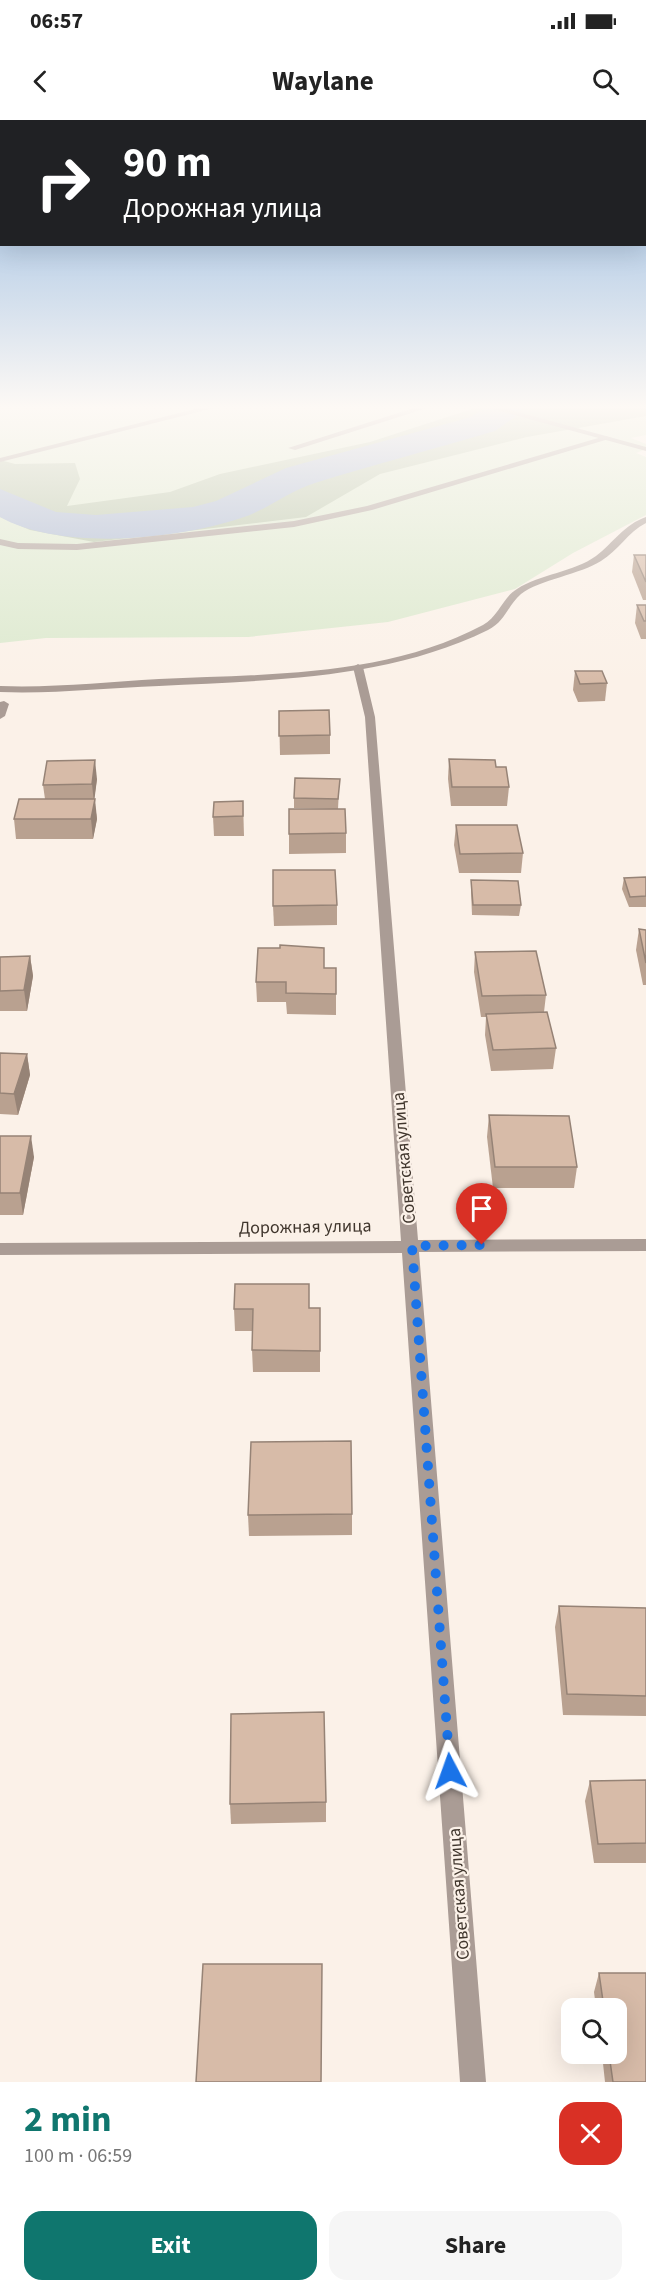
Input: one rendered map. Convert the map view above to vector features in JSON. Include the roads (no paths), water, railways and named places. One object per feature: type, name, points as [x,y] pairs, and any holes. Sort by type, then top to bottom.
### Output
[{"type":"street","points":[[0,542],[39,547],[77,547],[305,522],[398,500]]},
{"type":"street","points":[[0,689],[176,682],[358,667],[410,656],[486,626],[505,613],[511,599],[519,591],[598,559],[635,525],[646,520]]},
{"type":"street","name":"Советская улица","points":[[358,667],[370,717],[378,846],[412,1246],[473,2082]]},
{"type":"street","name":"Дорожная улица","points":[[0,1249],[646,1245]]},
{"type":"waterway","points":[[0,501],[20,512],[50,523],[96,527],[196,519],[230,509],[250,500]]}]
